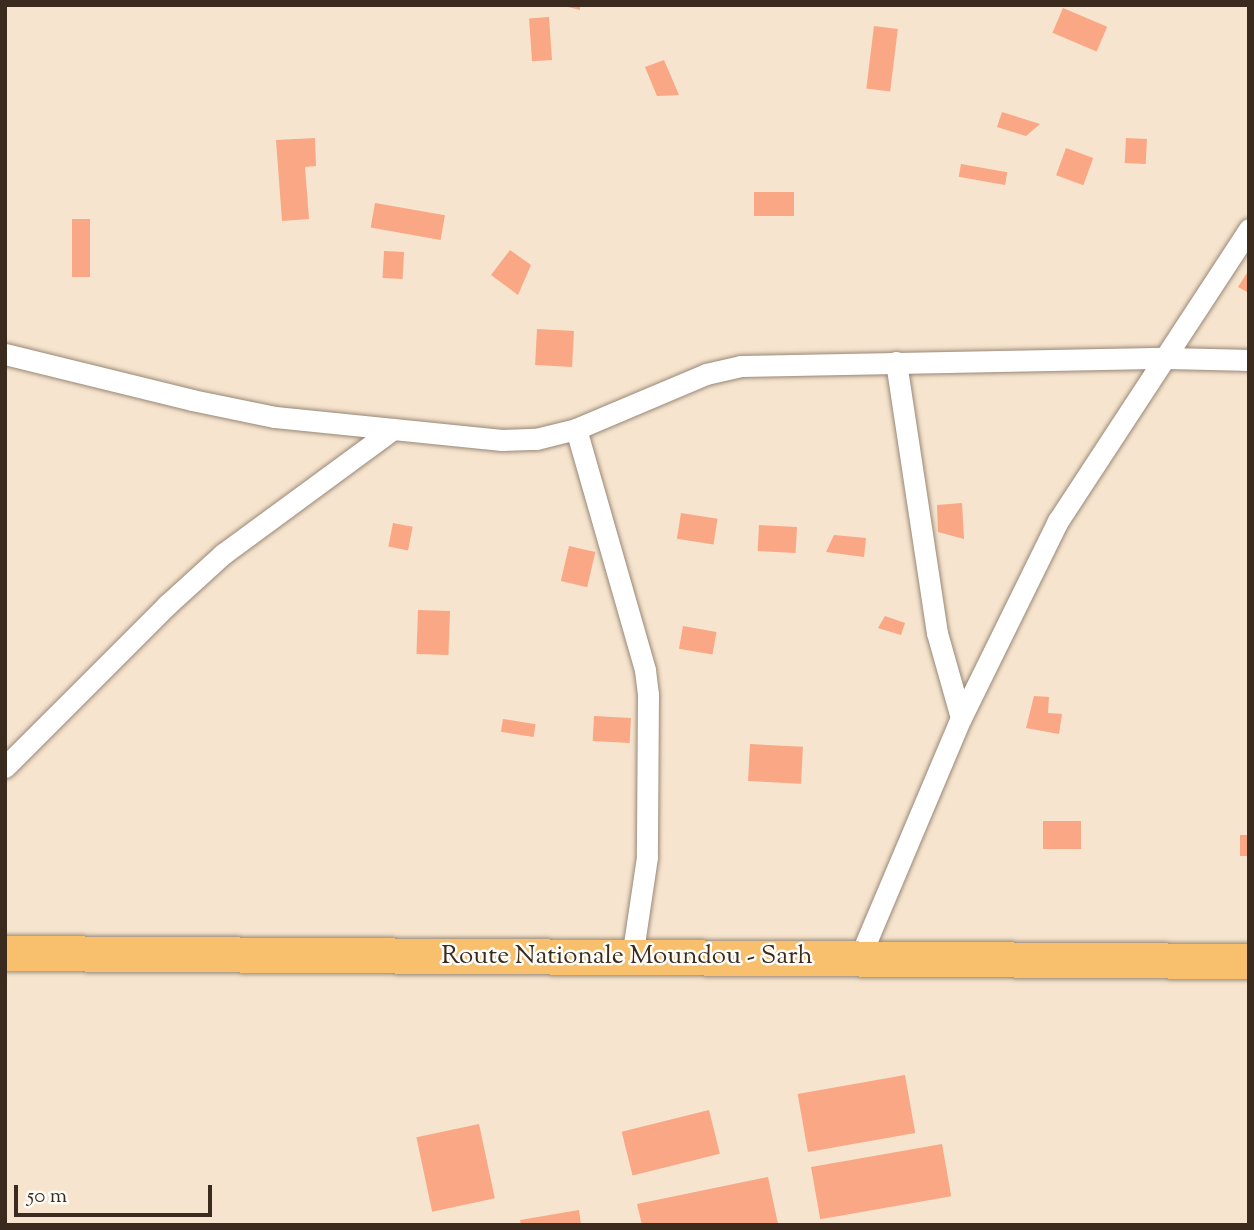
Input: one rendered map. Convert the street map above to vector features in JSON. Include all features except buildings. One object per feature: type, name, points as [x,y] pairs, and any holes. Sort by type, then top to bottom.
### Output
[{"type":"highway","name":"Route Nationale Moundou - Sarh","points":[[5,953],[1249,961]]},
{"type":"street","points":[[859,959],[961,718],[1058,521],[1249,229]]},
{"type":"street","points":[[5,354],[251,412],[502,440],[536,439],[576,429],[706,374],[741,366],[1167,358],[1249,360]]},
{"type":"street","points":[[897,362],[937,633],[961,718]]},
{"type":"street","points":[[5,766],[167,605],[223,554],[393,429]]},
{"type":"street","points":[[576,429],[645,670],[648,695],[647,856],[632,957]]}]
